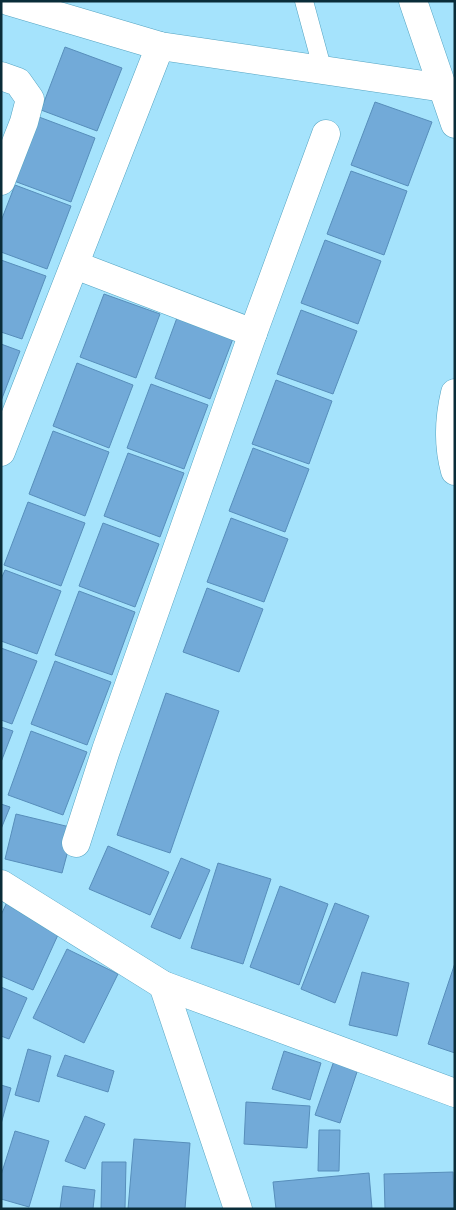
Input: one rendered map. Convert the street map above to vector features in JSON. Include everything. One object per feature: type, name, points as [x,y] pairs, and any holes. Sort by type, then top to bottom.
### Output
[{"type":"street","points":[[8,1],[160,46],[444,88]]},
{"type":"street","points":[[413,1],[455,124]]},
{"type":"street","points":[[1,452],[160,46]]},
{"type":"street","points":[[1,76],[18,82],[30,99],[24,122],[1,181]]},
{"type":"street","points":[[76,843],[106,750],[253,333],[326,134]]},
{"type":"street","points":[[75,265],[253,333]]},
{"type":"street","points":[[455,392],[450,413],[451,459],[455,471]]},
{"type":"street","points":[[1,884],[163,985],[455,1093]]},
{"type":"street","points":[[163,985],[238,1209]]},
{"type":"lane","points":[[304,1],[323,71]]},
{"type":"building","points":[[65,47],[122,68],[97,131],[41,110]]},
{"type":"building","points":[[375,102],[432,122],[408,186],[351,165]]},
{"type":"building","points":[[39,117],[95,138],[71,202],[14,181]]},
{"type":"building","points":[[351,171],[407,191],[384,255],[327,234]]},
{"type":"building","points":[[15,185],[71,206],[47,269],[1,252],[1,221]]},
{"type":"building","points":[[325,240],[381,261],[358,324],[301,303]]},
{"type":"building","points":[[1,260],[46,276],[22,339],[1,332]]},
{"type":"building","points":[[104,294],[160,314],[136,378],[80,357]]},
{"type":"building","points":[[301,310],[357,331],[333,394],[277,374]]},
{"type":"building","points":[[178,315],[234,336],[210,399],[155,378]]},
{"type":"building","points":[[1,344],[20,351],[1,401]]},
{"type":"building","points":[[77,363],[133,385],[109,448],[53,426]]},
{"type":"building","points":[[276,380],[332,401],[309,464],[252,444]]},
{"type":"building","points":[[151,384],[208,405],[184,469],[127,448]]},
{"type":"building","points":[[53,431],[109,452],[85,516],[29,494]]},
{"type":"building","points":[[253,448],[309,469],[285,532],[229,511]]},
{"type":"building","points":[[128,453],[184,473],[160,537],[104,516]]},
{"type":"building","points":[[28,502],[85,523],[61,586],[4,565]]},
{"type":"building","points":[[231,518],[288,539],[264,602],[207,582]]},
{"type":"building","points":[[103,523],[159,544],[135,607],[79,586]]},
{"type":"building","points":[[5,570],[61,591],[37,654],[1,641],[1,579]]},
{"type":"building","points":[[207,588],[263,609],[239,672],[183,652]]},
{"type":"building","points":[[79,591],[135,612],[112,675],[55,655]]},
{"type":"building","points":[[1,648],[37,661],[12,724],[1,720]]},
{"type":"building","points":[[55,661],[111,682],[87,745],[31,724]]},
{"type":"building","points":[[166,693],[219,711],[170,853],[117,835]]},
{"type":"building","points":[[1,727],[13,731],[1,762]]},
{"type":"building","points":[[31,731],[87,752],[63,815],[8,795]]},
{"type":"building","points":[[1,804],[10,807],[1,829]]},
{"type":"building","points":[[16,814],[74,828],[62,873],[5,859]]},
{"type":"building","points":[[108,846],[169,872],[150,915],[89,889]]},
{"type":"building","points":[[181,858],[210,870],[180,939],[151,927]]},
{"type":"building","points":[[218,863],[271,879],[243,964],[191,948]]},
{"type":"building","points":[[280,886],[328,904],[299,985],[250,967]]},
{"type":"building","points":[[7,902],[62,926],[33,990],[1,976],[1,915]]},
{"type":"building","points":[[335,903],[369,916],[335,1003],[301,989]]},
{"type":"building","points":[[67,949],[118,974],[84,1043],[33,1018]]},
{"type":"building","points":[[455,963],[455,1053],[428,1044]]},
{"type":"building","points":[[362,972],[409,983],[397,1036],[349,1025]]},
{"type":"building","points":[[1,987],[27,998],[9,1039],[1,1036]]},
{"type":"building","points":[[28,1049],[51,1056],[39,1102],[15,1095]]},
{"type":"building","points":[[284,1051],[321,1063],[310,1100],[272,1089]]},
{"type":"building","points":[[65,1055],[114,1071],[108,1092],[57,1076]]},
{"type":"building","points":[[336,1055],[360,1063],[340,1123],[315,1115]]},
{"type":"building","points":[[1,1085],[11,1088],[1,1124]]},
{"type":"building","points":[[246,1102],[310,1106],[307,1148],[244,1144]]},
{"type":"building","points":[[85,1116],[105,1124],[85,1169],[65,1161]]},
{"type":"building","points":[[319,1130],[340,1130],[339,1171],[318,1171]]},
{"type":"building","points":[[15,1131],[49,1141],[29,1207],[1,1199],[1,1175]]},
{"type":"building","points":[[134,1139],[190,1143],[185,1209],[128,1209]]},
{"type":"building","points":[[102,1162],[126,1162],[125,1209],[101,1209]]},
{"type":"building","points":[[453,1172],[454,1209],[385,1209],[384,1174]]},
{"type":"building","points":[[369,1173],[372,1209],[276,1209],[273,1182]]},
{"type":"building","points":[[63,1186],[95,1190],[93,1209],[60,1209]]}]
